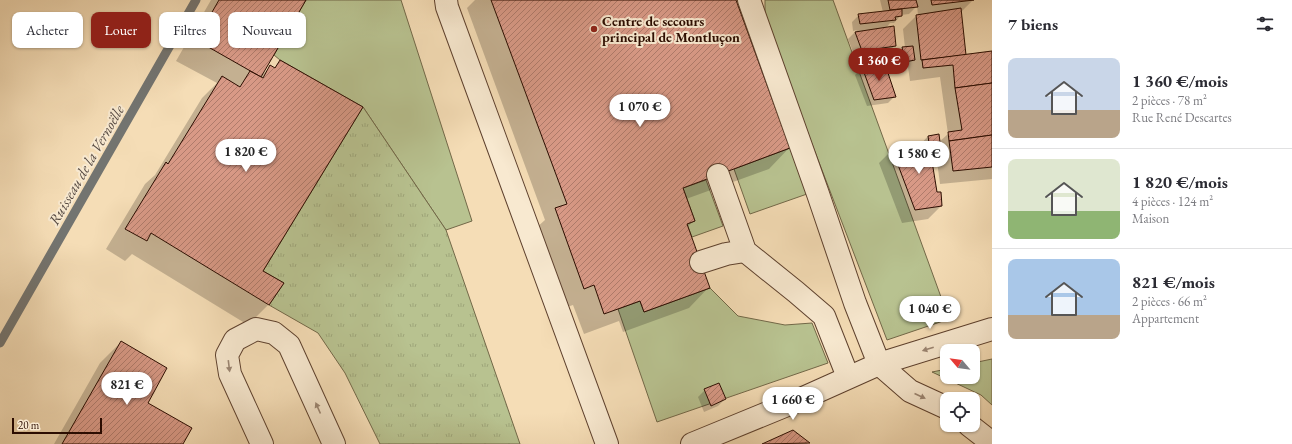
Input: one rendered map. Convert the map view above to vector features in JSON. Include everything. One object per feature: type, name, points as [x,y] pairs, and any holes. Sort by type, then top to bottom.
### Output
[{"type":"street","points":[[446,0],[447,7],[607,444]]},
{"type":"street","points":[[749,0],[878,364],[910,391],[940,405]]},
{"type":"street","points":[[718,175],[745,251],[824,316],[848,377]]},
{"type":"street","points":[[701,262],[726,254],[745,251]]},
{"type":"street","points":[[692,444],[792,403],[878,364],[992,329]]},
{"type":"street","points":[[262,444],[230,374],[227,355],[235,340],[256,330],[274,333],[289,345],[334,444]]},
{"type":"street","points":[[978,432],[992,443]]},
{"type":"green space","points":[[306,0],[401,0],[472,221],[446,230],[363,107],[280,60],[274,55],[278,48],[306,48],[306,12],[299,12]]},
{"type":"green space","points":[[765,0],[833,0],[949,319],[887,340],[765,21]]},
{"type":"green space","points":[[363,107],[446,230],[520,444],[380,444],[345,373],[318,333],[269,305],[284,283],[263,271]]},
{"type":"green space","points":[[790,148],[807,194],[750,214],[734,169]]},
{"type":"green space","points":[[706,180],[723,226],[692,237],[687,224],[695,221],[683,188]]},
{"type":"green space","points":[[710,288],[738,316],[785,325],[812,323],[828,363],[657,422],[618,309],[640,301],[644,312]]},
{"type":"green space","points":[[992,359],[992,405],[980,395],[980,392],[975,392],[958,384],[980,384],[980,362]]},
{"type":"green space","points":[[940,370],[940,376],[932,372]]},
{"type":"building","points":[[219,0],[306,0],[299,12],[228,12],[228,48],[278,48],[261,77],[210,48],[220,48],[220,12],[212,12]]},
{"type":"building","points":[[491,0],[736,0],[790,148],[683,188],[695,221],[687,224],[710,288],[644,312],[640,301],[604,314],[594,285],[584,289],[555,208],[567,204]]},
{"type":"building","points":[[888,0],[916,0],[918,7],[890,10]]},
{"type":"building","points":[[931,0],[974,0],[932,5]]},
{"type":"building","points":[[961,8],[966,55],[921,60],[916,15]]},
{"type":"building","points":[[902,9],[902,16],[895,17],[896,20],[860,24],[858,14]]},
{"type":"building","points":[[894,26],[896,46],[862,51],[855,32]]},
{"type":"building","points":[[913,46],[915,60],[905,62],[902,47]]},
{"type":"building","points":[[992,51],[992,83],[955,88],[953,65],[923,68],[922,60]]},
{"type":"building","points":[[280,60],[363,107],[263,271],[284,283],[269,305],[151,233],[147,241],[125,229],[166,162],[168,164],[222,76],[240,87],[250,71],[263,78],[270,65],[275,68]]},
{"type":"building","points":[[885,64],[896,97],[874,100],[862,67]]},
{"type":"building","points":[[992,83],[992,135],[949,141],[948,132],[962,130],[955,88]]},
{"type":"building","points":[[939,134],[940,142],[929,143],[928,136]]},
{"type":"building","points":[[992,135],[992,167],[953,171],[949,141]]},
{"type":"building","points":[[929,143],[937,192],[941,192],[942,206],[915,210],[892,149]]},
{"type":"building","points":[[121,341],[167,368],[148,403],[192,428],[183,444],[62,444]]},
{"type":"building","points":[[719,383],[726,399],[711,406],[704,389]]},
{"type":"building","points":[[793,430],[810,443],[762,444]]},
{"type":"waterway","name":"Ruisseau de la Vernoëlle","points":[[0,343],[196,0]]},
{"type":"place","name":"Centre de secours principal de Montluçon","points":[[594,29]]}]
